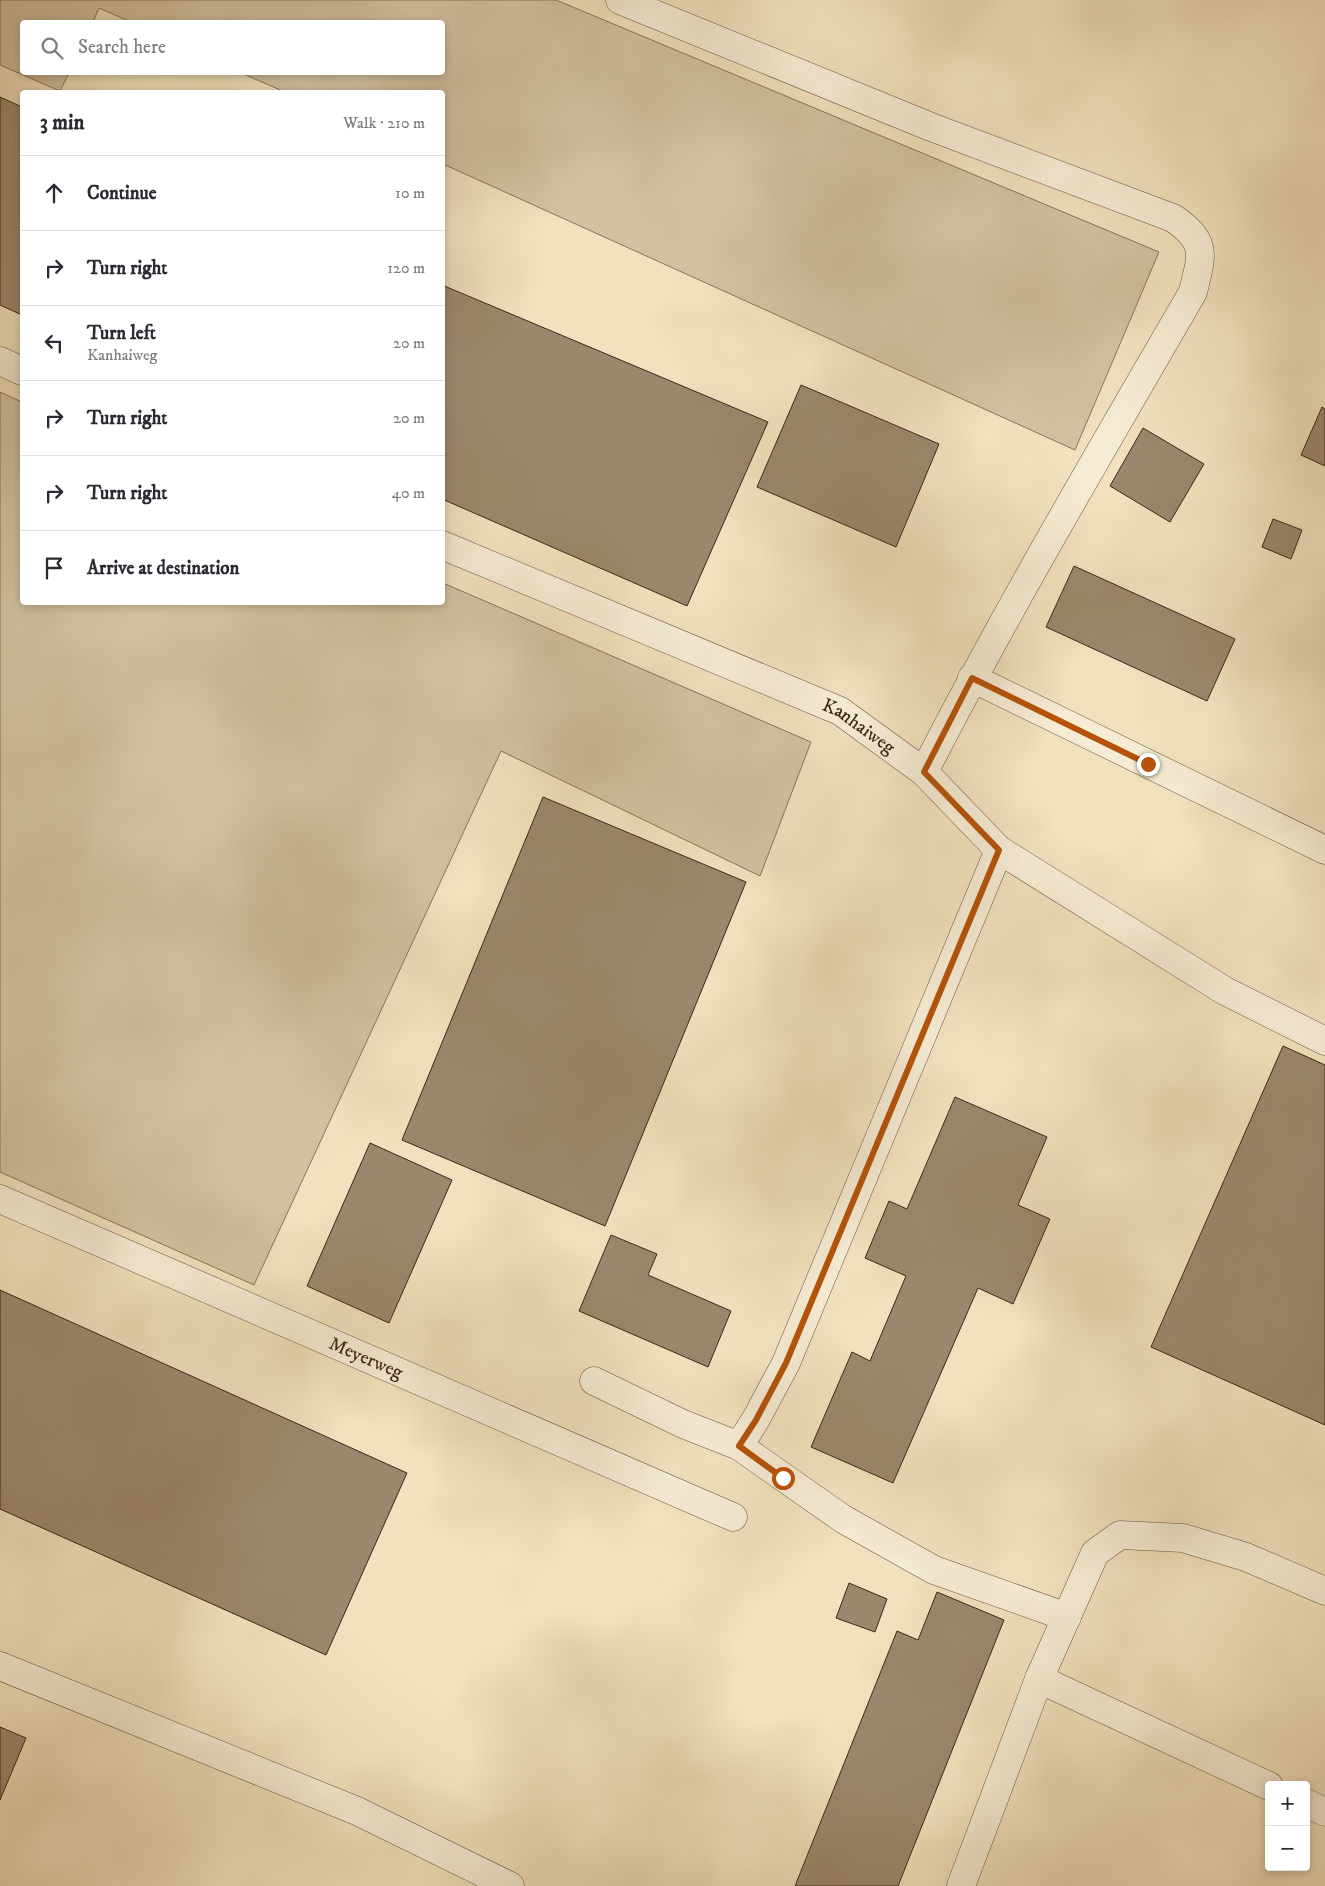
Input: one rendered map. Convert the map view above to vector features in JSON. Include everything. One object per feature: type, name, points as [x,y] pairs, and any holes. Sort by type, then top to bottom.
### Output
[{"type":"street","points":[[620,0],[931,127],[1173,218],[1189,228],[1198,240],[1200,263],[1193,292],[1067,509],[972,678],[924,772]]},
{"type":"street","points":[[0,361],[20,370]]},
{"type":"street","name":"Kanhaiweg","points":[[445,546],[840,711],[924,772],[999,850],[1225,990],[1325,1041]]},
{"type":"street","points":[[972,678],[1325,850]]},
{"type":"street","points":[[739,1446],[756,1420],[786,1363],[999,850]]},
{"type":"street","name":"Meyerweg","points":[[0,1198],[733,1517]]},
{"type":"street","points":[[594,1381],[683,1424],[739,1446],[843,1519],[934,1570],[1067,1617]]},
{"type":"street","points":[[961,1886],[1039,1679],[1095,1553],[1120,1535],[1183,1538],[1246,1557],[1325,1591]]},
{"type":"street","points":[[0,1666],[357,1811],[510,1886]]},
{"type":"street","points":[[1039,1679],[1265,1784]]},
{"type":"street","points":[[1310,1805],[1325,1812]]},
{"type":"shaded area","points":[[0,0],[556,0],[1159,252],[1075,450],[445,165],[445,90],[280,90],[246,75],[445,75],[445,20],[126,20],[99,8],[94,20],[20,20],[20,74],[0,65]]},
{"type":"shaded area","points":[[23,75],[68,75],[60,90]]},
{"type":"shaded area","points":[[0,392],[20,401],[20,605],[445,605],[445,584],[811,742],[760,876],[501,751],[254,1285],[0,1172]]},
{"type":"building","points":[[0,97],[20,106],[20,314],[0,305]]},
{"type":"building","points":[[445,286],[768,422],[687,606],[445,500]]},
{"type":"building","points":[[801,385],[939,444],[896,547],[757,487]]},
{"type":"building","points":[[1322,407],[1325,409],[1325,466],[1301,455]]},
{"type":"building","points":[[1143,428],[1204,464],[1170,522],[1110,486]]},
{"type":"building","points":[[1273,519],[1302,530],[1291,559],[1262,547]]},
{"type":"building","points":[[1074,566],[1235,639],[1207,701],[1046,627]]},
{"type":"building","points":[[543,797],[746,882],[605,1226],[402,1140]]},
{"type":"building","points":[[1283,1046],[1325,1065],[1325,1425],[1151,1347]]},
{"type":"building","points":[[955,1097],[1047,1137],[1018,1205],[1050,1219],[1013,1304],[978,1288],[893,1483],[811,1447],[852,1352],[870,1361],[906,1276],[865,1258],[889,1201],[907,1209]]},
{"type":"building","points":[[370,1143],[452,1180],[389,1323],[307,1286]]},
{"type":"building","points":[[611,1235],[657,1254],[648,1275],[731,1311],[708,1367],[579,1311]]},
{"type":"building","points":[[0,1290],[407,1473],[326,1655],[0,1509]]},
{"type":"building","points":[[849,1583],[887,1599],[875,1632],[836,1618]]},
{"type":"building","points":[[937,1592],[1004,1620],[898,1886],[795,1886],[897,1631],[918,1640]]},
{"type":"building","points":[[0,1727],[26,1738],[0,1800]]},
{"type":"route","points":[[783,1478],[739,1446],[756,1420],[786,1363],[999,850],[924,772],[972,678],[1148,764]]}]
